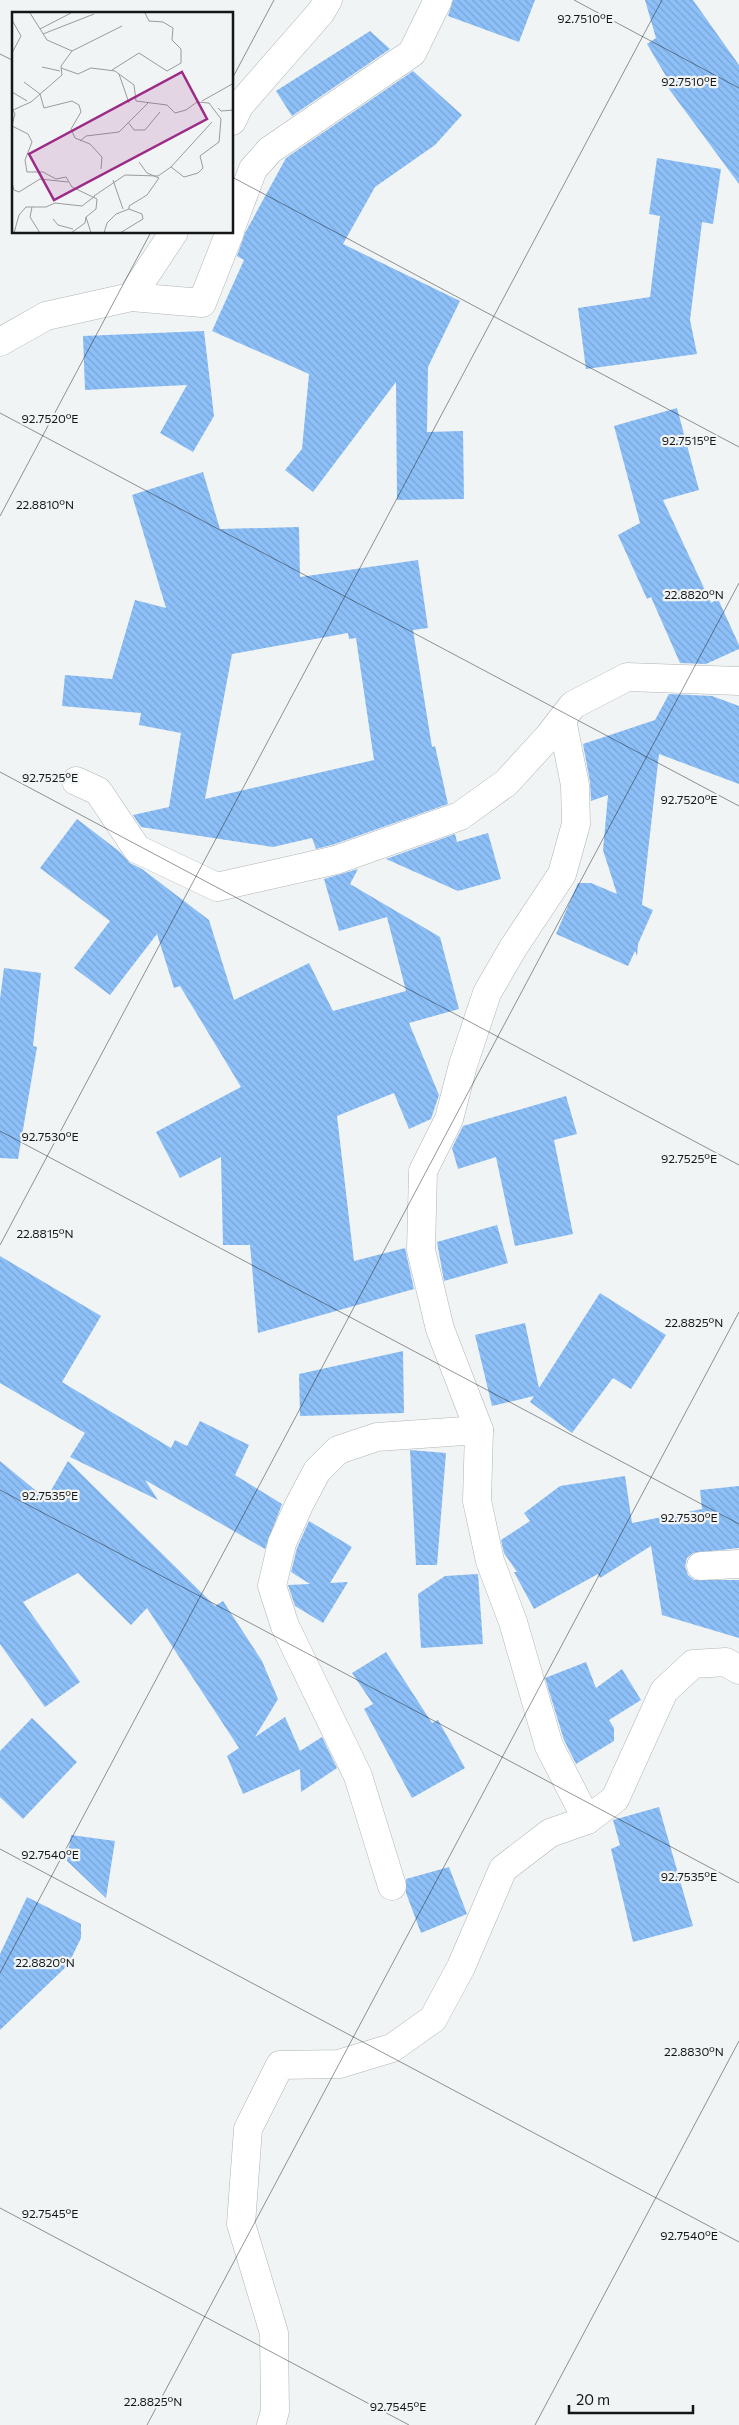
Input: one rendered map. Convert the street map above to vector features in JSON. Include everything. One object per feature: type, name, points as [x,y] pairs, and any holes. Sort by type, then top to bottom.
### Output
[{"type":"street","points":[[234,117],[239,106],[321,12],[328,0]]},
{"type":"street","points":[[234,220],[253,169],[270,150],[412,53],[438,0]]},
{"type":"street","points":[[131,297],[173,234]]},
{"type":"street","points":[[0,342],[46,316],[131,297],[202,303],[229,234]]},
{"type":"street","points":[[76,781],[98,791],[138,849],[218,887],[336,860],[460,816],[506,783],[573,705],[627,677],[739,681]]},
{"type":"street","points":[[562,720],[575,785],[576,824],[562,874],[513,948],[487,993],[463,1064],[449,1119],[423,1171],[421,1250],[440,1329],[479,1430],[477,1500],[490,1561],[513,1622],[549,1746],[587,1820]]},
{"type":"street","points":[[392,1886],[358,1776],[285,1626],[272,1586],[282,1543],[299,1505],[317,1471],[338,1450],[377,1436],[479,1430]]},
{"type":"street","points":[[701,1566],[739,1564]]},
{"type":"street","points":[[271,2425],[275,2411],[274,2333],[241,2224],[248,2128],[280,2065],[339,2064],[357,2059],[392,2048],[433,2019],[461,1966],[504,1869],[550,1833],[587,1820],[615,1799],[664,1690],[693,1664],[726,1662],[739,1670]]},
{"type":"building","points":[[453,0],[535,0],[519,42],[448,16]]},
{"type":"building","points":[[645,0],[693,0],[739,65],[739,184],[663,81],[667,78],[647,44],[656,38]]},
{"type":"building","points":[[370,31],[390,49],[292,116],[276,91]]},
{"type":"building","points":[[413,71],[462,115],[435,145],[375,187],[343,244],[460,301],[428,367],[427,432],[463,431],[464,499],[397,500],[396,382],[313,492],[285,470],[302,449],[309,374],[212,331],[244,260],[237,256],[245,233],[286,158]]},
{"type":"building","points":[[657,158],[721,169],[713,224],[702,222],[690,320],[697,354],[586,369],[578,308],[650,297],[660,216],[649,214]]},
{"type":"building","points":[[204,331],[214,416],[193,452],[160,433],[187,385],[85,390],[83,336]]},
{"type":"building","points":[[677,408],[699,490],[663,500],[711,603],[718,599],[739,645],[739,649],[706,664],[680,663],[651,597],[647,599],[618,535],[640,523],[614,426]]},
{"type":"building","points":[[203,472],[220,529],[299,527],[300,577],[418,560],[428,628],[413,630],[432,747],[435,746],[448,804],[316,849],[312,838],[273,847],[141,827],[133,815],[169,807],[181,733],[139,725],[141,713],[62,706],[65,675],[112,679],[135,600],[166,608],[132,495]],"holes":[[[348,633],[349,639],[356,638],[374,760],[205,799],[232,654]]]},
{"type":"building","points":[[669,694],[712,696],[739,706],[739,784],[659,754],[642,905],[653,910],[638,944],[637,956],[635,951],[628,966],[556,934],[578,883],[591,883],[617,894],[603,850],[608,795],[591,801],[590,782],[583,744],[655,720]]},
{"type":"building","points":[[77,819],[120,852],[130,863],[142,869],[209,920],[234,1000],[309,963],[333,1011],[406,991],[387,917],[339,931],[324,879],[358,869],[350,884],[440,937],[459,1009],[409,1023],[439,1095],[431,1119],[409,1129],[394,1093],[337,1116],[354,1261],[405,1248],[414,1289],[258,1333],[250,1245],[223,1245],[221,1157],[180,1178],[156,1132],[241,1087],[180,986],[174,988],[157,934],[110,995],[74,968],[110,921],[40,868]]},
{"type":"building","points":[[488,833],[501,879],[458,891],[386,859],[455,834],[457,842]]},
{"type":"building","points":[[4,968],[41,973],[33,1046],[37,1047],[18,1159],[0,1158],[0,999]]},
{"type":"building","points":[[566,1096],[577,1134],[554,1140],[573,1234],[515,1246],[496,1157],[458,1169],[452,1148],[463,1126]]},
{"type":"building","points":[[497,1225],[508,1263],[444,1281],[437,1242]]},
{"type":"building","points":[[0,1256],[101,1316],[62,1382],[171,1448],[175,1440],[187,1446],[200,1421],[249,1445],[235,1475],[282,1504],[265,1549],[145,1480],[158,1500],[70,1457],[85,1433],[0,1383]]},
{"type":"building","points":[[600,1293],[666,1335],[631,1389],[613,1378],[572,1433],[530,1402],[534,1396],[492,1406],[475,1335],[525,1323],[539,1388]]},
{"type":"building","points":[[403,1351],[404,1413],[300,1416],[299,1374]]},
{"type":"building","points":[[410,1450],[446,1453],[437,1565],[416,1565]]},
{"type":"building","points":[[0,1461],[46,1499],[68,1461],[215,1606],[223,1601],[262,1661],[278,1699],[255,1737],[285,1717],[300,1751],[322,1737],[337,1768],[301,1792],[300,1769],[243,1794],[227,1756],[239,1748],[147,1608],[131,1625],[78,1573],[23,1602],[80,1682],[45,1707],[0,1644]]},
{"type":"building","points":[[625,1476],[632,1523],[702,1509],[700,1490],[739,1486],[739,1548],[693,1553],[687,1558],[685,1566],[688,1575],[694,1580],[739,1580],[739,1638],[662,1615],[651,1546],[600,1578],[598,1574],[534,1609],[514,1572],[517,1572],[504,1553],[501,1540],[530,1521],[524,1513],[560,1486]]},
{"type":"building","points":[[309,1521],[352,1547],[330,1583],[348,1582],[323,1623],[295,1606],[288,1585],[310,1584],[291,1572],[297,1548]]},
{"type":"building","points":[[478,1574],[483,1644],[421,1648],[418,1594],[445,1576]]},
{"type":"building","points":[[386,1652],[432,1723],[438,1720],[465,1768],[412,1798],[364,1709],[373,1704],[352,1673]]},
{"type":"building","points":[[586,1662],[596,1688],[622,1669],[641,1700],[609,1720],[614,1728],[614,1741],[576,1764],[564,1740],[545,1678]]},
{"type":"building","points":[[32,1718],[77,1762],[23,1819],[0,1797],[0,1751]]},
{"type":"building","points":[[659,1807],[693,1926],[633,1942],[611,1849],[620,1845],[613,1820]]},
{"type":"building","points":[[71,1835],[115,1841],[106,1898],[67,1861]]},
{"type":"building","points":[[449,1867],[467,1914],[421,1933],[406,1893],[406,1879]]},
{"type":"building","points":[[27,1897],[81,1924],[81,1938],[68,1965],[0,2030],[0,1954]]}]
